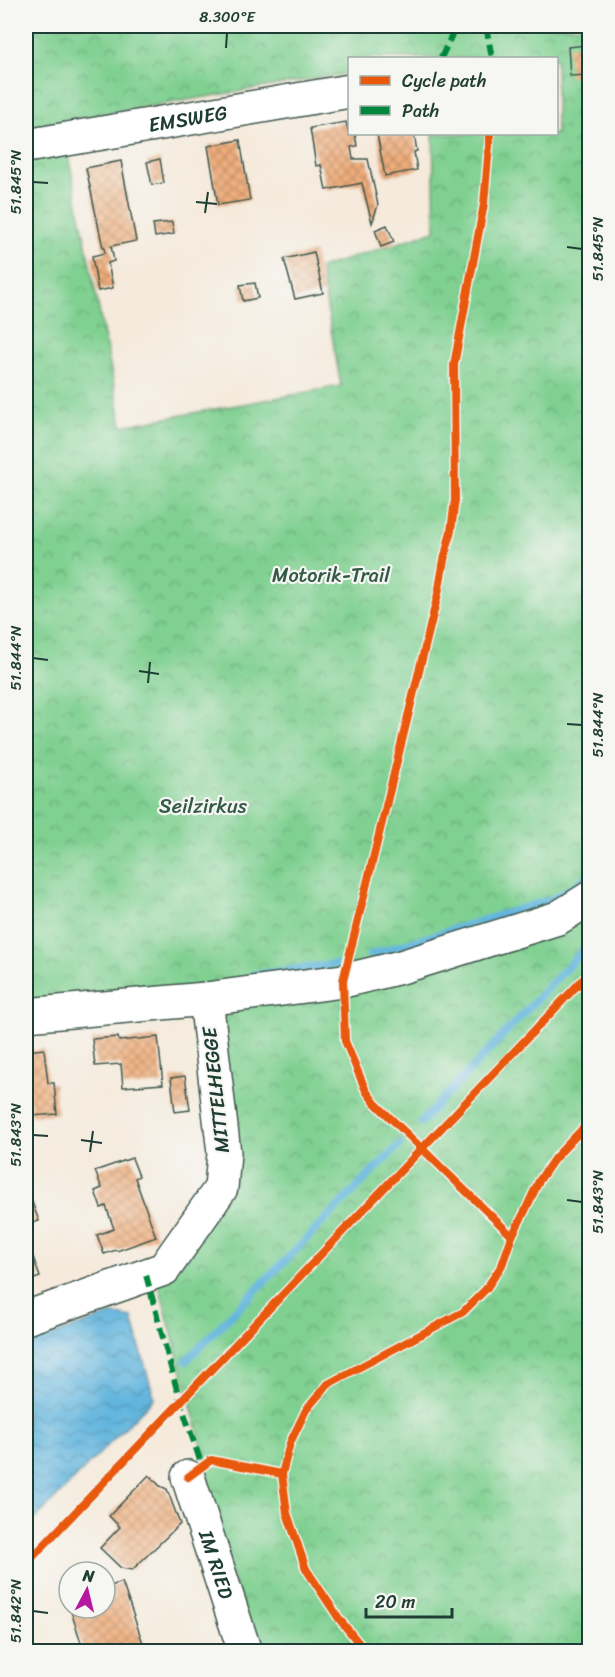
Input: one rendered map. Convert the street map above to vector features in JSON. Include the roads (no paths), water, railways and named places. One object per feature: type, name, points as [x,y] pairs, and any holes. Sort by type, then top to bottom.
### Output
[{"type":"street","name":"EMSWEG","points":[[26,146],[348,91]]},
{"type":"street","name":"MITTELHEGGE","points":[[26,1015],[206,999],[343,981],[401,967],[558,918],[590,898]]},
{"type":"street","name":"MITTELHEGGE","points":[[26,1318],[164,1269],[221,1188],[224,1153],[206,999]]},
{"type":"street","name":"IM RIED","points":[[188,1477],[245,1652]]},
{"type":"water","points":[[112,1314],[132,1318],[154,1398],[35,1519],[26,1515],[26,1345]]},
{"type":"waterway","points":[[370,955],[553,899],[580,883],[590,873]]},
{"type":"waterway","points":[[421,1122],[590,943]]},
{"type":"waterway","points":[[254,975],[335,964]]},
{"type":"waterway","points":[[186,1361],[400,1144]]},
{"type":"park label","name":"Motorik-Trail","points":[[331,575]]},
{"type":"park label","name":"Seilzirkus","points":[[203,806]]}]
